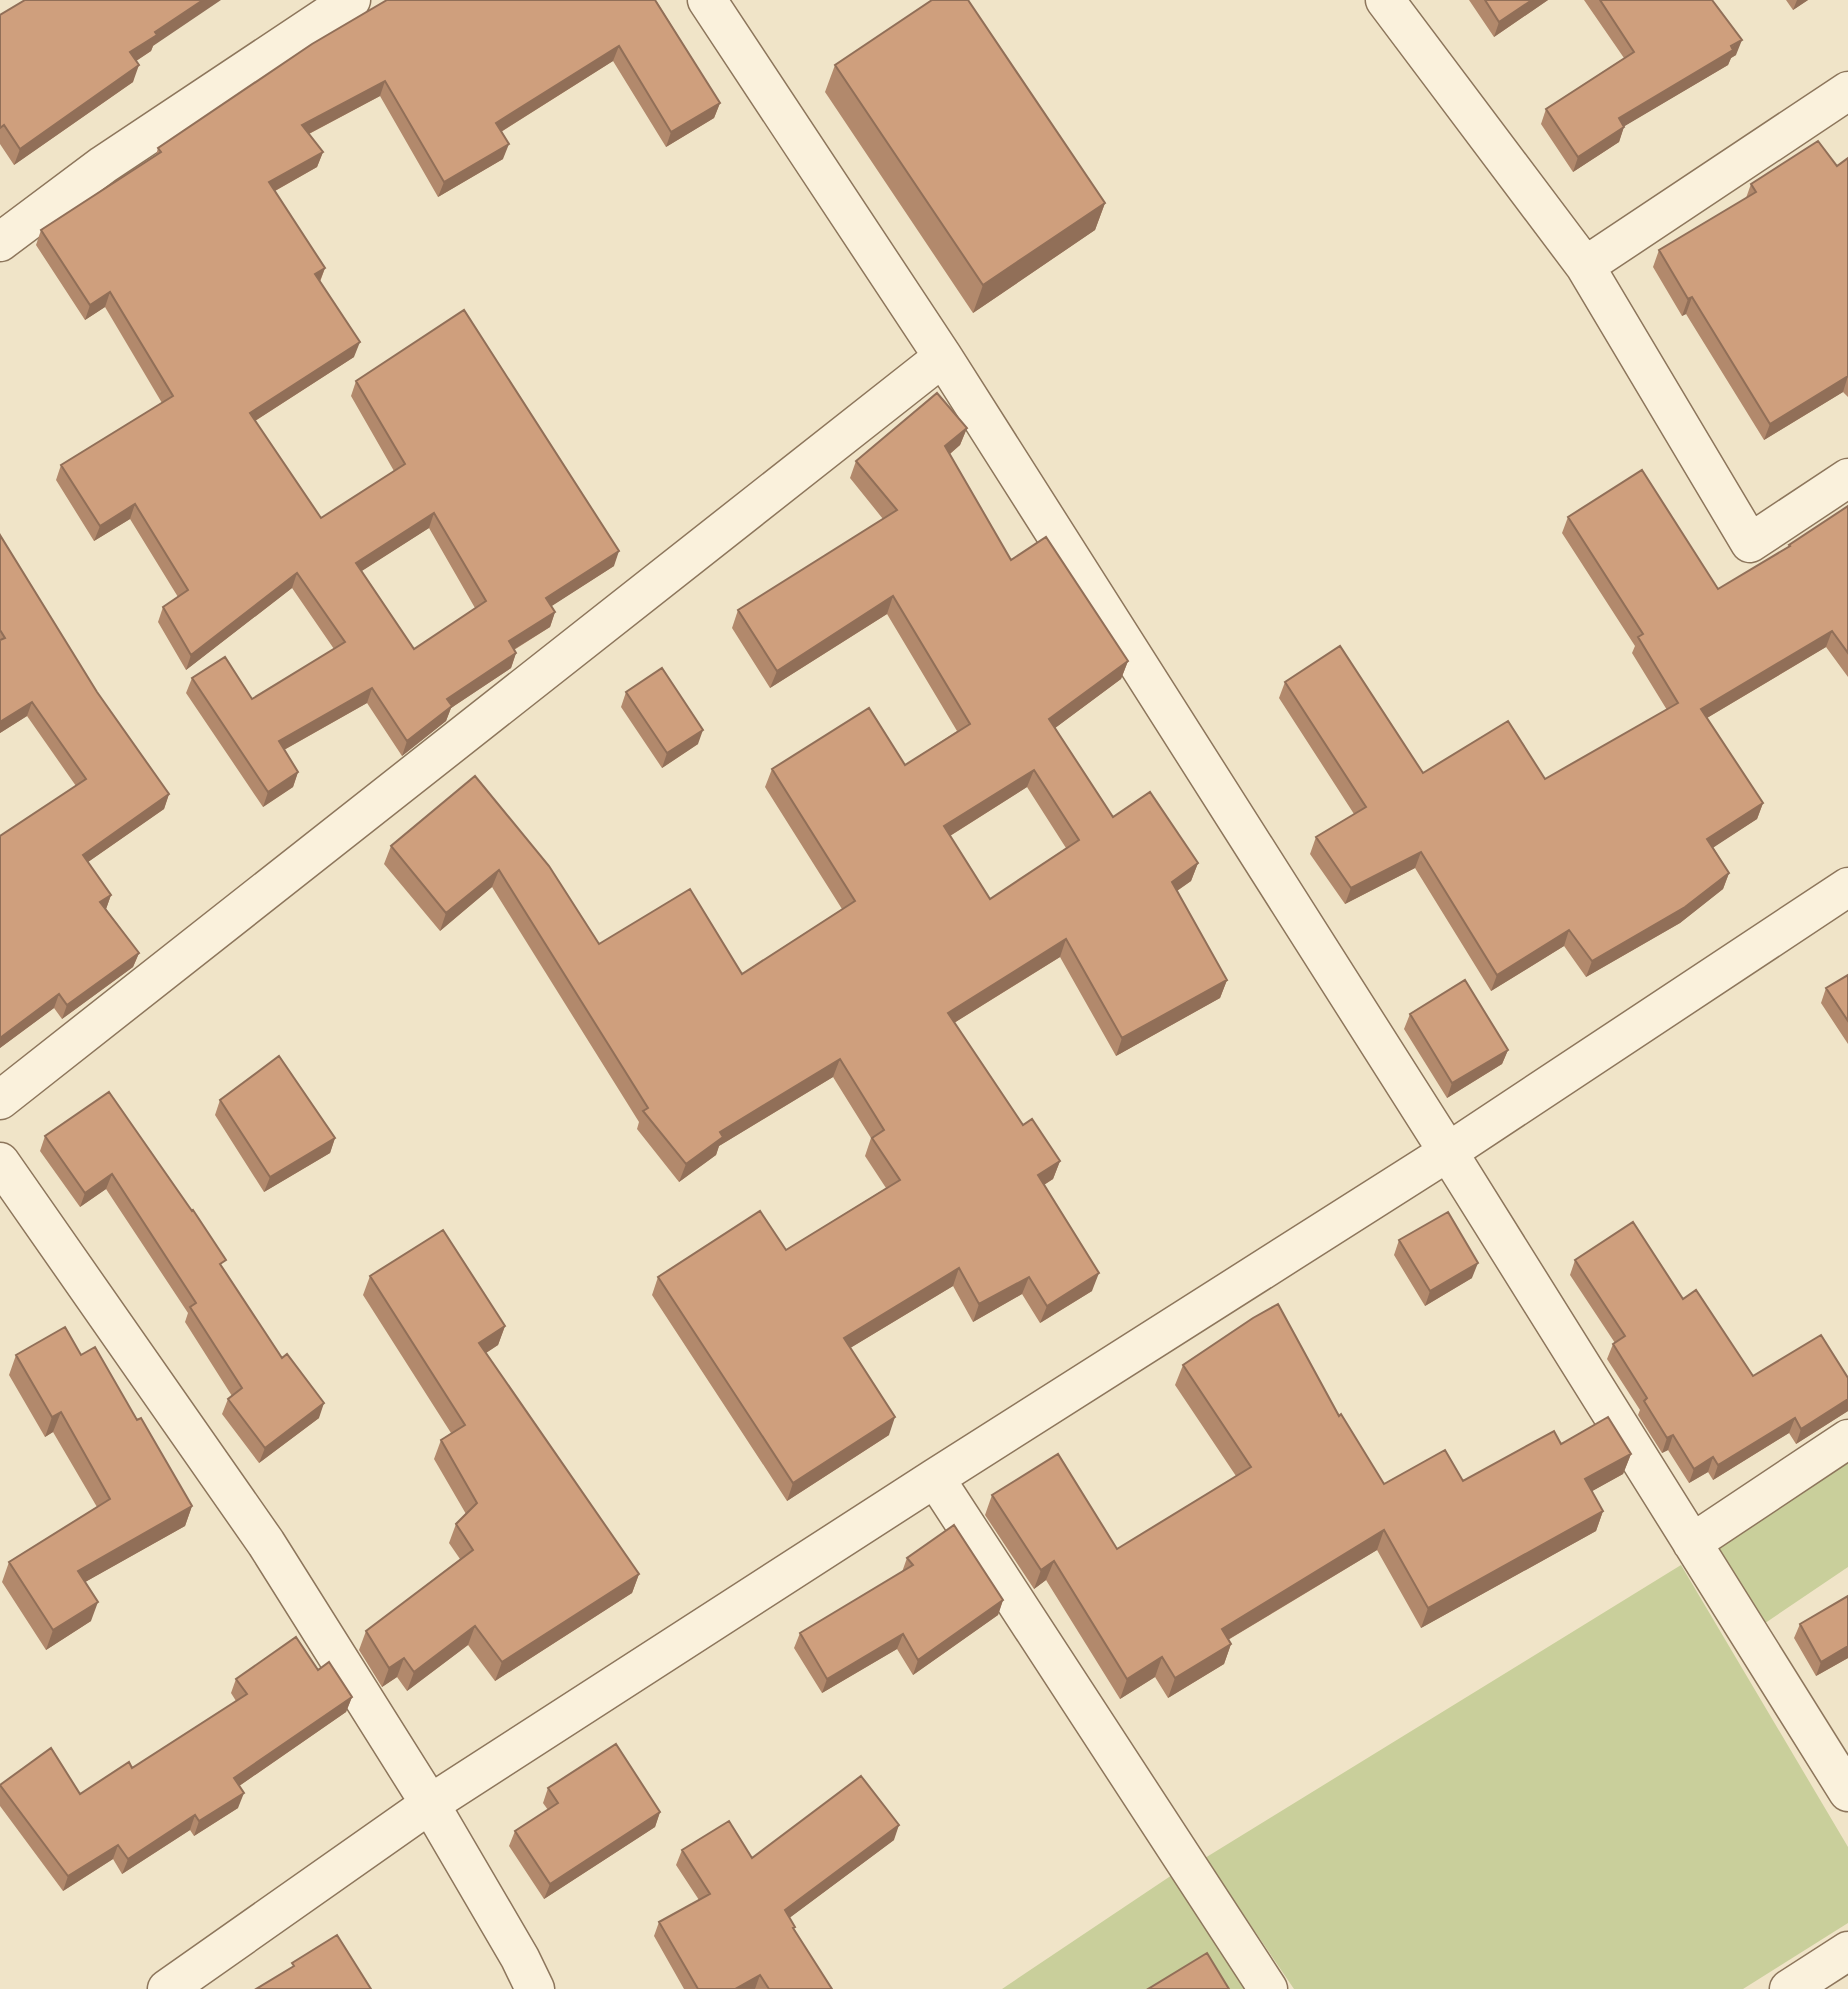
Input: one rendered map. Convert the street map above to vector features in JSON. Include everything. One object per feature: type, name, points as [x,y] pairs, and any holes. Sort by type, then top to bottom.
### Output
[{"type":"street","points":[[0,242],[103,165],[351,0]]},
{"type":"street","points":[[707,0],[943,356],[1448,1152],[1848,1792]]},
{"type":"street","points":[[1393,3],[1585,266],[1750,543],[1848,478]]},
{"type":"street","points":[[1585,266],[1848,91]]},
{"type":"street","points":[[0,1100],[943,356]]},
{"type":"street","points":[[167,1989],[430,1804],[935,1478],[1448,1152],[1848,887]]},
{"type":"street","points":[[0,1162],[266,1544],[430,1804],[520,1958],[535,1989]]},
{"type":"street","points":[[1692,1543],[1848,1439]]},
{"type":"street","points":[[935,1478],[1268,1989]]},
{"type":"street","points":[[1789,1989],[1848,1951]]},
{"type":"green space","points":[[1848,1438],[1848,1567],[1749,1634],[1692,1543]]},
{"type":"green space","points":[[1681,1565],[1848,1847],[1848,1923],[1743,1989],[1294,1989],[1205,1858]]},
{"type":"green space","points":[[1187,1865],[1251,1989],[1002,1989]]},
{"type":"building","points":[[25,0],[203,0],[130,52],[139,65],[20,149],[4,125],[0,128],[0,15]]},
{"type":"building","points":[[387,0],[655,0],[720,103],[671,132],[619,46],[496,123],[509,144],[444,182],[385,81],[302,125],[323,152],[269,182],[325,268],[315,274],[360,342],[250,413],[321,518],[405,464],[356,381],[464,310],[619,551],[546,598],[555,612],[509,641],[516,653],[447,699],[452,706],[407,741],[372,688],[279,741],[298,772],[268,792],[192,678],[225,657],[252,699],[345,642],[297,573],[191,655],[163,607],[188,590],[135,504],[100,526],[61,465],[173,396],[110,292],[90,305],[41,230],[161,152],[158,148],[312,44]],"holes":[[[434,513],[486,601],[414,649],[356,563]]]},
{"type":"building","points":[[932,0],[968,0],[1105,203],[983,285],[835,65]]},
{"type":"building","points":[[1485,0],[1532,0],[1499,22]]},
{"type":"building","points":[[1600,0],[1712,0],[1742,40],[1731,46],[1733,50],[1619,118],[1624,127],[1578,157],[1546,109],[1634,52]]},
{"type":"building","points":[[1818,141],[1837,166],[1848,158],[1848,376],[1770,424],[1692,297],[1688,299],[1659,250],[1756,192],[1751,184]]},
{"type":"building","points":[[937,393],[967,428],[945,446],[1011,560],[1046,537],[1128,661],[1049,719],[1113,817],[1150,792],[1198,863],[1172,882],[1227,980],[1122,1038],[1066,939],[948,1013],[1023,1125],[1032,1119],[1060,1161],[1038,1175],[1099,1273],[1047,1306],[1029,1277],[979,1304],[959,1268],[844,1338],[895,1417],[793,1483],[658,1277],[760,1211],[786,1250],[900,1180],[872,1138],[884,1130],[840,1059],[720,1132],[723,1137],[686,1164],[643,1111],[648,1108],[499,870],[446,913],[391,846],[475,776],[549,866],[599,944],[690,889],[742,974],[855,901],[772,769],[869,708],[905,765],[970,724],[893,596],[777,671],[738,610],[897,510],[856,461]],"holes":[[[1034,770],[1079,840],[990,899],[944,826]]]},
{"type":"building","points":[[1642,470],[1718,589],[1790,546],[1848,506],[1848,653],[1832,631],[1701,709],[1763,803],[1707,839],[1729,873],[1685,907],[1592,961],[1569,930],[1497,975],[1421,852],[1351,888],[1316,837],[1366,807],[1285,682],[1340,646],[1423,773],[1508,721],[1545,779],[1678,703],[1638,637],[1643,634],[1568,517]]},
{"type":"building","points":[[0,535],[97,692],[169,794],[83,855],[111,895],[100,902],[139,953],[67,1005],[59,994],[0,1038],[0,836],[86,779],[32,702],[0,722],[0,640],[5,638],[0,630]]},
{"type":"building","points":[[662,668],[703,730],[667,753],[626,692]]},
{"type":"building","points":[[1848,975],[1848,1021],[1826,988]]},
{"type":"building","points":[[1465,980],[1508,1050],[1452,1083],[1410,1014]]},
{"type":"building","points":[[279,1056],[335,1138],[270,1177],[220,1100]]},
{"type":"building","points":[[109,1092],[226,1260],[220,1264],[282,1358],[287,1354],[324,1403],[265,1448],[228,1399],[242,1388],[190,1307],[196,1303],[112,1174],[85,1193],[45,1136]]},
{"type":"building","points":[[1448,1212],[1478,1263],[1430,1291],[1399,1240]]},
{"type":"building","points":[[1633,1222],[1683,1299],[1696,1290],[1753,1376],[1821,1335],[1848,1378],[1848,1399],[1801,1429],[1795,1418],[1718,1465],[1713,1457],[1694,1469],[1673,1435],[1667,1438],[1644,1401],[1647,1398],[1613,1344],[1625,1336],[1575,1260]]},
{"type":"building","points":[[443,1230],[505,1326],[479,1343],[639,1574],[502,1662],[475,1626],[414,1672],[404,1658],[389,1668],[366,1631],[473,1550],[456,1524],[477,1503],[441,1440],[465,1425],[370,1276]]},
{"type":"building","points":[[1278,1304],[1339,1416],[1341,1414],[1384,1484],[1445,1450],[1463,1481],[1554,1431],[1561,1444],[1608,1417],[1631,1454],[1585,1479],[1603,1511],[1428,1608],[1384,1530],[1222,1629],[1231,1644],[1175,1678],[1162,1657],[1127,1679],[1054,1561],[1041,1570],[992,1495],[1058,1454],[1117,1549],[1251,1467],[1183,1365]]},
{"type":"building","points":[[65,1327],[81,1355],[95,1347],[137,1420],[141,1418],[192,1506],[78,1571],[98,1602],[53,1630],[9,1562],[110,1499],[61,1412],[52,1417],[16,1355]]},
{"type":"building","points":[[954,1525],[1003,1600],[918,1660],[903,1634],[827,1679],[800,1633],[913,1565],[907,1558]]},
{"type":"building","points":[[1848,1596],[1848,1646],[1821,1662],[1800,1624]]},
{"type":"building","points":[[296,1637],[318,1670],[329,1662],[352,1697],[234,1778],[244,1793],[199,1821],[195,1815],[128,1859],[118,1845],[68,1876],[0,1785],[51,1748],[80,1794],[129,1762],[132,1768],[247,1694],[236,1679]]},
{"type":"building","points":[[616,1744],[660,1812],[550,1884],[515,1831],[558,1803],[548,1788]]},
{"type":"building","points":[[861,1776],[899,1825],[785,1910],[795,1927],[793,1928],[832,1989],[769,1989],[760,1975],[735,1989],[698,1989],[659,1922],[710,1894],[682,1850],[729,1821],[752,1858]]},
{"type":"building","points":[[337,1935],[371,1989],[256,1989],[294,1966],[292,1963]]},
{"type":"building","points":[[1207,1953],[1229,1989],[1148,1989]]}]
